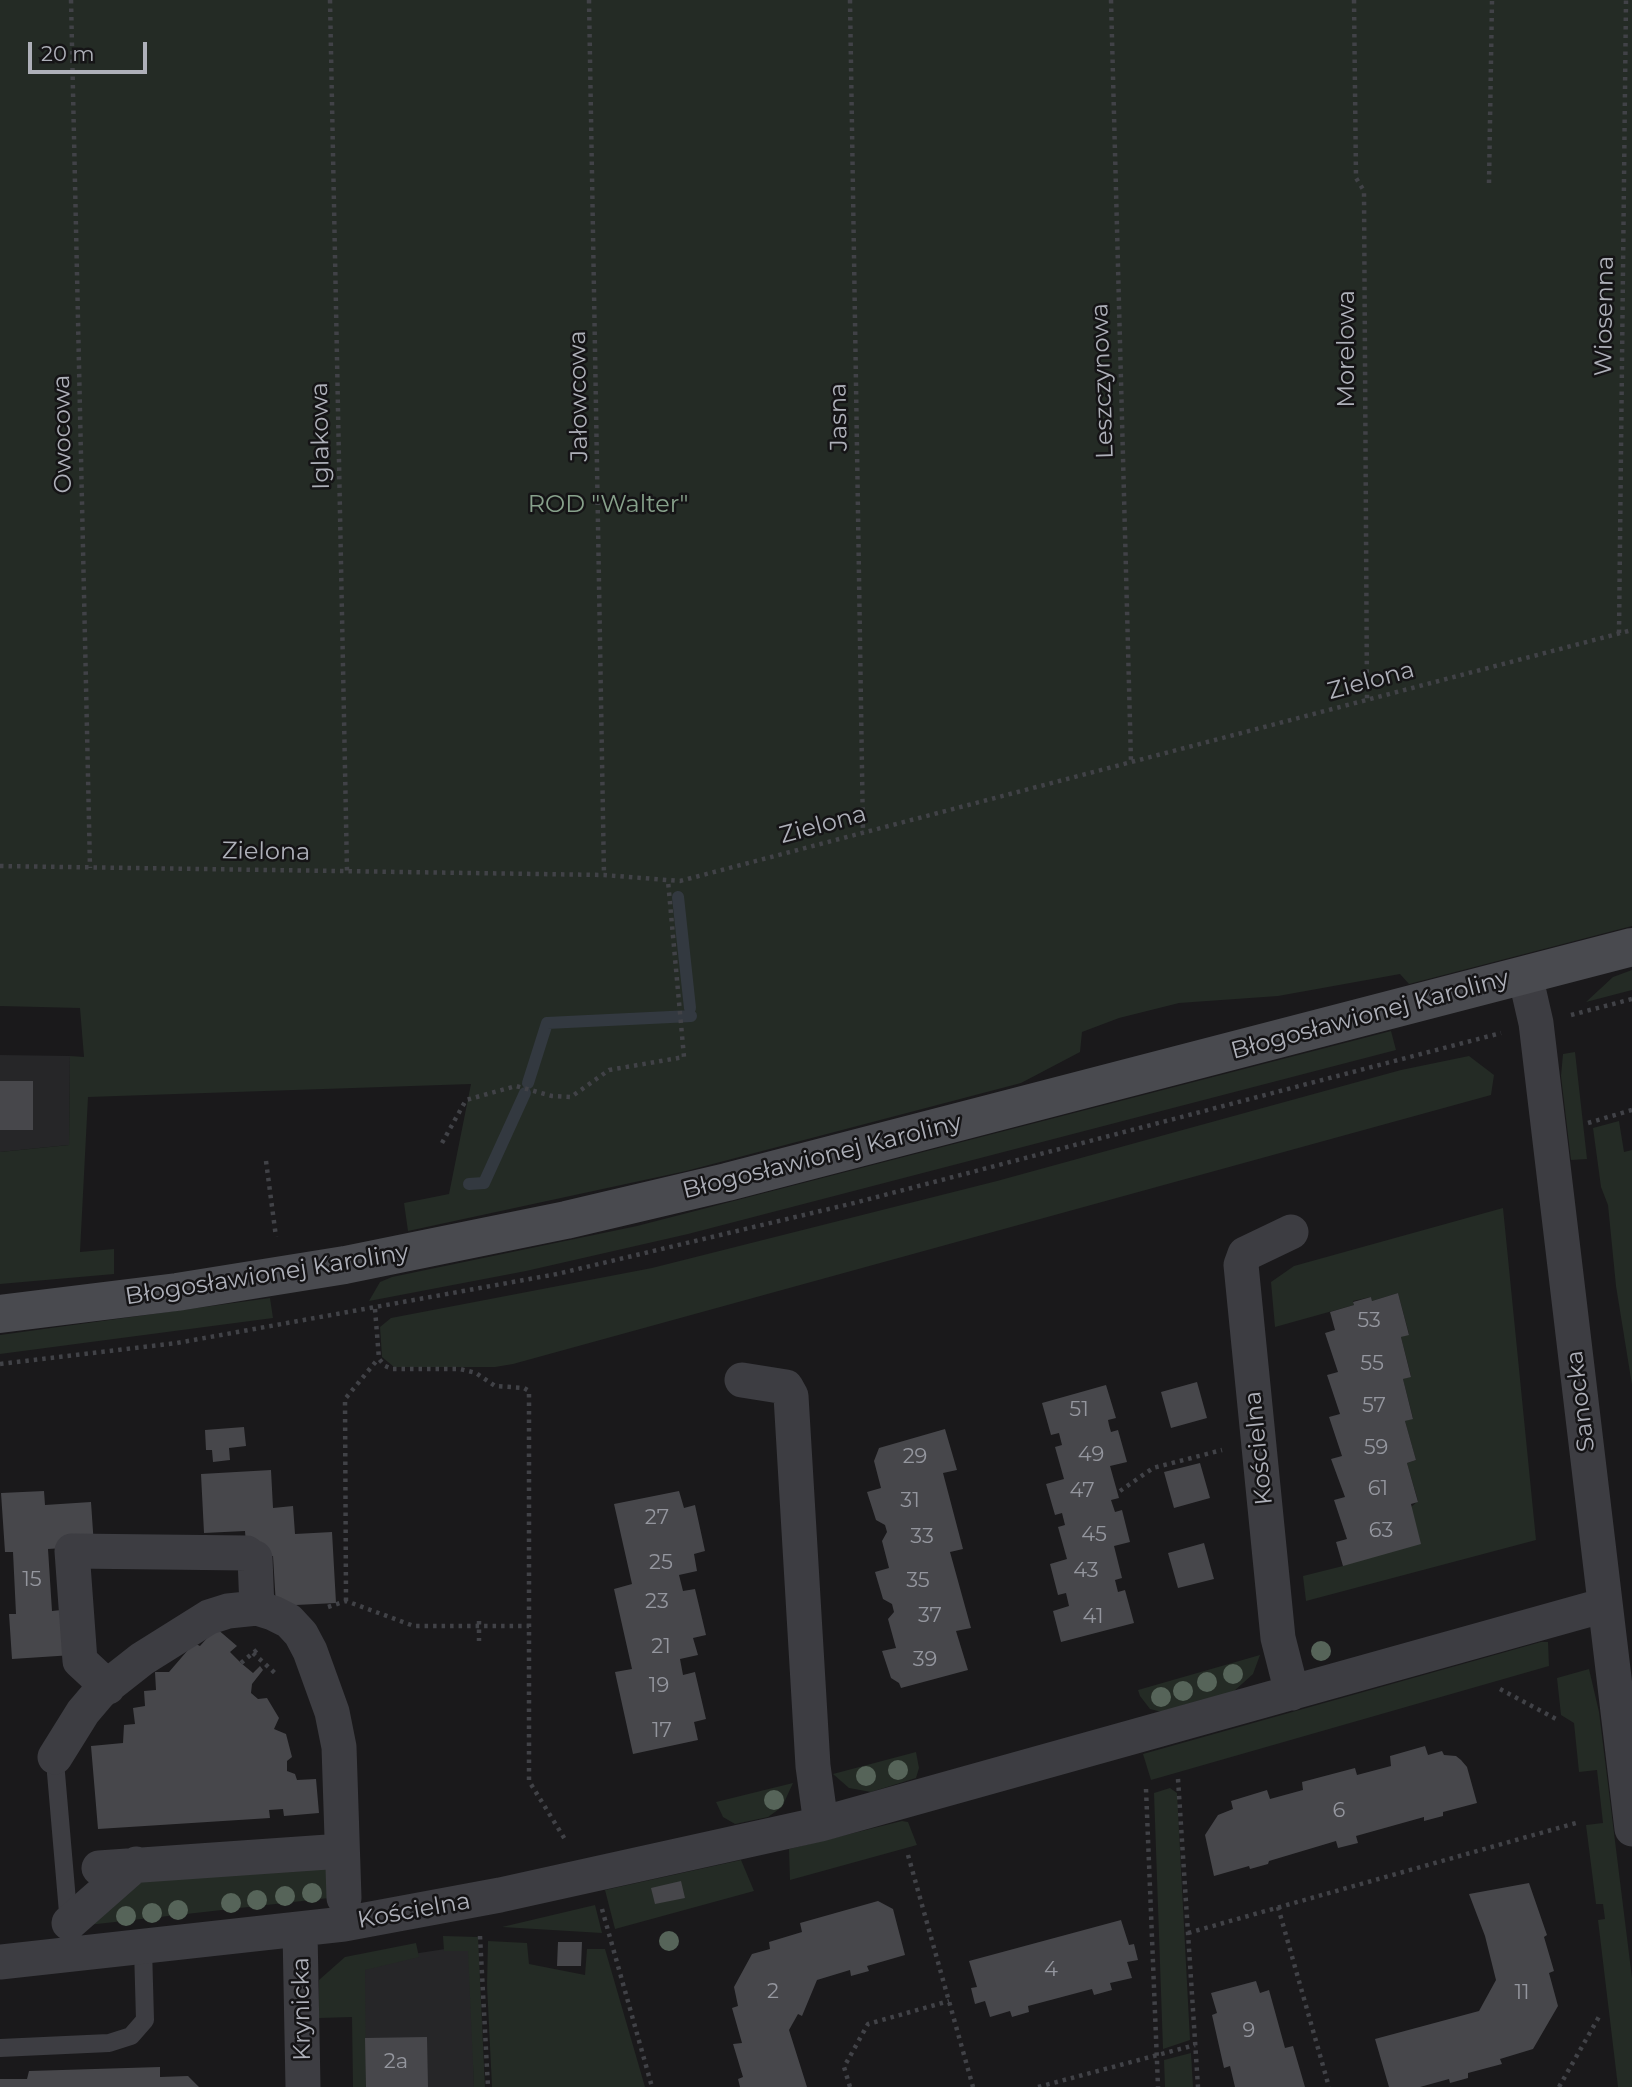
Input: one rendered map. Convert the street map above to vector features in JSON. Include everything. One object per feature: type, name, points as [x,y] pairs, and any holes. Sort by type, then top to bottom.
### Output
[{"type":"street","name":"Błogosławionej Karoliny","points":[[0,1314],[177,1292],[345,1265],[566,1220],[727,1182],[1632,947]]},
{"type":"street","name":"Sanocka","points":[[1525,975],[1536,1023],[1631,1818]]},
{"type":"street","name":"Kościelna","points":[[1292,1232],[1245,1254],[1241,1265],[1278,1638],[1292,1693]]},
{"type":"street","points":[[742,1380],[786,1387],[791,1396],[813,1766],[821,1824]]},
{"type":"street","points":[[108,1687],[80,1661],[72,1551],[251,1555],[257,1608]]},
{"type":"street","name":"Kościelna","points":[[0,1962],[70,1939],[143,1948],[300,1931],[463,1902],[593,1875],[821,1824],[1605,1605]]},
{"type":"street","points":[[54,1746],[108,1687],[142,1659],[209,1617],[228,1611],[257,1608],[289,1621],[310,1651],[332,1712],[339,1747],[344,1898]]},
{"type":"street","points":[[99,1868],[342,1851]]},
{"type":"street","points":[[70,1939],[136,1864]]},
{"type":"street","name":"Krynicka","points":[[300,1931],[303,2087]]},
{"type":"lane","points":[[54,1746],[70,1939]]},
{"type":"lane","points":[[0,2048],[109,2043],[131,2036],[145,2020],[143,1948]]},
{"type":"path","name":"Owocowa","points":[[71,0],[90,868]]},
{"type":"path","name":"Iglakowa","points":[[330,0],[347,871]]},
{"type":"path","name":"Jałowcowa","points":[[589,0],[604,874]]},
{"type":"path","name":"Jasna","points":[[850,0],[863,833]]},
{"type":"path","name":"Leszczynowa","points":[[1111,0],[1131,762]]},
{"type":"path","name":"Morelowa","points":[[1354,0],[1356,178],[1364,191],[1367,700]]},
{"type":"path","points":[[1489,183],[1492,0]]},
{"type":"path","name":"Wiosenna","points":[[1619,633],[1626,0]]},
{"type":"path","name":"Zielona","points":[[0,866],[604,874],[680,881],[1632,630]]},
{"type":"path","points":[[442,1143],[466,1100],[516,1086],[552,1096],[571,1097],[609,1070],[684,1057],[668,881]]},
{"type":"path","points":[[1580,1012],[1632,999]]},
{"type":"path","points":[[1588,1123],[1632,1110]]},
{"type":"path","points":[[266,1161],[277,1243]]},
{"type":"path","points":[[346,1601],[345,1399],[379,1359],[375,1309]]},
{"type":"path","points":[[379,1359],[392,1370],[460,1369],[476,1373],[495,1386],[524,1388],[529,1391],[529,1780],[566,1841]]},
{"type":"path","points":[[1120,1491],[1153,1468],[1231,1448]]},
{"type":"path","points":[[289,1621],[316,1608],[336,1607],[346,1601]]},
{"type":"path","points":[[346,1601],[414,1626],[529,1626]]},
{"type":"path","points":[[479,1624],[479,1641]]},
{"type":"path","points":[[241,1663],[261,1647]]},
{"type":"path","points":[[1500,1689],[1556,1719]]},
{"type":"path","points":[[1178,1779],[1198,2087]]},
{"type":"path","points":[[1146,1789],[1158,2087]]},
{"type":"path","points":[[1188,1933],[1576,1823]]},
{"type":"path","points":[[908,1855],[973,2087]]},
{"type":"path","points":[[593,1875],[652,2087]]},
{"type":"path","points":[[1278,1907],[1329,2087]]},
{"type":"path","points":[[480,1928],[488,2087]]},
{"type":"path","points":[[850,2087],[844,2067],[868,2024],[949,2001]]},
{"type":"path","points":[[1559,2087],[1600,2015]]},
{"type":"path","points":[[1038,2087],[1195,2045]]},
{"type":"shaded area","points":[[0,1055],[70,1056],[69,1145],[0,1152]]},
{"type":"shaded area","points":[[471,1945],[474,2087],[362,2087],[361,1962]]},
{"type":"green space","name":"ROD \"Walter\"","points":[[0,0],[1632,0],[1632,926],[1409,984],[1400,974],[1278,996],[1179,1003],[1119,1018],[1082,1032],[1080,1052],[1021,1083],[686,1171],[408,1231],[404,1203],[449,1194],[471,1084],[88,1097],[80,1252],[114,1249],[114,1274],[0,1284],[0,1152],[69,1145],[70,1056],[84,1057],[80,1008],[0,1006]]},
{"type":"green space","points":[[1632,970],[1632,990],[1586,1002],[1613,977]]},
{"type":"green space","points":[[1391,1031],[1396,1050],[688,1234],[526,1271],[369,1301],[380,1282],[392,1277],[637,1226]]},
{"type":"green space","points":[[1575,1052],[1587,1159],[1571,1160],[1561,1076],[1563,1054]]},
{"type":"green space","points":[[1469,1056],[1494,1075],[1491,1095],[513,1364],[495,1367],[394,1367],[382,1357],[380,1327],[391,1318],[652,1268],[997,1181],[1401,1070]]},
{"type":"green space","points":[[1619,1121],[1624,1152],[1632,1150],[1632,1385],[1616,1286],[1608,1205],[1601,1187],[1593,1128]]},
{"type":"green space","points":[[1503,1208],[1536,1540],[1306,1601],[1303,1576],[1343,1566],[1418,1501],[1407,1463],[1416,1460],[1405,1421],[1413,1418],[1403,1379],[1411,1376],[1401,1337],[1409,1334],[1398,1293],[1372,1301],[1371,1297],[1353,1301],[1354,1305],[1275,1327],[1271,1282],[1294,1266]]},
{"type":"green space","points":[[270,1298],[273,1318],[0,1354],[0,1335]]},
{"type":"green space","points":[[1548,1642],[1549,1666],[1151,1780],[1143,1754]]},
{"type":"green space","points":[[1260,1655],[1253,1674],[1233,1692],[1162,1712],[1150,1709],[1138,1690]]},
{"type":"green space","points":[[1589,1669],[1599,1712],[1632,1978],[1632,2087],[1618,2087],[1598,1920],[1605,1919],[1603,1904],[1596,1904],[1586,1825],[1603,1823],[1597,1770],[1579,1772],[1574,1723],[1561,1715],[1557,1678]]},
{"type":"green space","points":[[916,1752],[919,1768],[916,1778],[871,1792],[849,1788],[833,1774]]},
{"type":"green space","points":[[793,1783],[782,1807],[768,1817],[735,1824],[723,1817],[716,1802]]},
{"type":"green space","points":[[1170,1788],[1177,1793],[1190,2040],[1163,2049],[1154,1793]]},
{"type":"green space","points":[[902,1821],[908,1822],[917,1845],[790,1880],[789,1849]]},
{"type":"green space","points":[[741,1860],[754,1891],[615,1929],[605,1890]]},
{"type":"green space","points":[[328,1868],[329,1898],[88,1925],[131,1876]]},
{"type":"green space","points":[[595,1905],[602,1933],[502,1927]]},
{"type":"green space","points":[[443,1936],[478,1937],[485,2087],[474,2087],[468,1951],[444,1951]]},
{"type":"green space","points":[[488,1941],[527,1943],[529,1964],[585,1975],[587,1949],[605,1949],[645,2087],[492,2087],[487,1985]]},
{"type":"green space","points":[[416,1943],[419,1957],[365,1970],[366,2087],[353,2087],[352,2017],[319,2018],[319,1980],[345,1957]]},
{"type":"green space","points":[[1191,2053],[1193,2087],[1165,2087],[1164,2060]]},
{"type":"building","points":[[0,1081],[33,1081],[33,1130],[0,1130]]},
{"type":"building","points":[[1398,1293],[1409,1335],[1401,1337],[1411,1377],[1403,1379],[1413,1419],[1405,1421],[1416,1460],[1407,1463],[1418,1502],[1411,1504],[1421,1544],[1343,1566],[1336,1542],[1347,1539],[1334,1500],[1345,1497],[1331,1459],[1342,1456],[1329,1417],[1340,1414],[1327,1375],[1338,1372],[1325,1333],[1335,1330],[1330,1312],[1354,1305],[1353,1302],[1371,1297],[1372,1301]]},
{"type":"building","points":[[1197,1382],[1207,1418],[1171,1428],[1161,1392]]},
{"type":"building","points":[[1106,1385],[1116,1418],[1108,1420],[1109,1425],[1111,1432],[1118,1430],[1127,1462],[1110,1466],[1119,1498],[1111,1500],[1115,1512],[1122,1510],[1130,1542],[1114,1546],[1122,1578],[1115,1580],[1118,1592],[1125,1590],[1134,1623],[1061,1642],[1053,1611],[1069,1606],[1066,1593],[1058,1595],[1050,1564],[1067,1559],[1058,1527],[1065,1525],[1062,1513],[1055,1515],[1046,1484],[1064,1479],[1055,1447],[1062,1445],[1059,1433],[1051,1435],[1042,1403]]},
{"type":"building","points":[[244,1427],[246,1446],[229,1448],[230,1460],[213,1462],[212,1450],[206,1450],[205,1430]]},
{"type":"building","points":[[945,1429],[957,1470],[943,1473],[963,1549],[950,1552],[971,1628],[956,1631],[968,1670],[901,1688],[899,1683],[891,1678],[882,1651],[896,1648],[888,1619],[894,1612],[892,1604],[883,1599],[875,1572],[889,1568],[882,1541],[887,1532],[885,1525],[876,1520],[867,1492],[881,1488],[874,1461],[879,1448]]},
{"type":"building","points":[[1200,1463],[1210,1498],[1174,1508],[1164,1472]]},
{"type":"building","points":[[271,1470],[273,1508],[293,1506],[295,1534],[332,1532],[336,1603],[276,1606],[273,1556],[247,1558],[245,1531],[204,1533],[201,1474]]},
{"type":"building","points":[[44,1491],[45,1505],[91,1502],[94,1546],[48,1549],[52,1611],[70,1609],[73,1655],[12,1659],[9,1614],[16,1614],[13,1552],[5,1552],[1,1493]]},
{"type":"building","points":[[679,1491],[684,1508],[695,1505],[705,1551],[694,1554],[697,1571],[679,1575],[683,1591],[695,1589],[706,1635],[693,1638],[698,1655],[680,1659],[683,1675],[695,1672],[706,1719],[694,1722],[698,1740],[633,1754],[615,1672],[632,1669],[614,1589],[632,1584],[614,1504]]},
{"type":"building","points":[[1204,1543],[1214,1579],[1178,1588],[1168,1553]]},
{"type":"building","points":[[216,1628],[237,1646],[230,1652],[241,1663],[253,1673],[260,1666],[263,1670],[252,1684],[251,1693],[258,1699],[267,1698],[279,1718],[274,1729],[286,1734],[292,1757],[287,1761],[287,1771],[295,1774],[297,1780],[316,1779],[319,1813],[284,1816],[283,1809],[269,1810],[270,1818],[98,1829],[91,1746],[123,1743],[124,1725],[135,1724],[133,1708],[145,1706],[144,1691],[156,1690],[155,1672],[169,1672],[194,1643],[200,1646]]},
{"type":"building","points":[[1425,1746],[1428,1755],[1442,1751],[1444,1755],[1456,1756],[1461,1760],[1467,1767],[1477,1803],[1443,1812],[1443,1816],[1424,1821],[1424,1817],[1356,1836],[1358,1843],[1338,1848],[1336,1841],[1269,1861],[1268,1864],[1250,1869],[1249,1866],[1214,1876],[1205,1835],[1218,1815],[1233,1809],[1231,1801],[1267,1790],[1270,1799],[1303,1790],[1302,1782],[1355,1768],[1357,1775],[1391,1766],[1390,1756]]},
{"type":"building","points":[[681,1881],[685,1898],[655,1904],[651,1888]]},
{"type":"building","points":[[1529,1883],[1547,1935],[1544,1937],[1554,1971],[1549,1973],[1558,2006],[1533,2049],[1500,2059],[1502,2064],[1468,2073],[1468,2078],[1450,2083],[1449,2079],[1420,2087],[1389,2087],[1375,2039],[1479,2011],[1496,1980],[1485,1936],[1469,1894]]},
{"type":"building","points":[[878,1901],[893,1909],[905,1955],[867,1966],[869,1971],[851,1976],[850,1970],[817,1980],[802,2016],[798,2014],[789,2030],[807,2087],[740,2087],[738,2079],[743,2077],[733,2044],[742,2043],[732,2008],[738,2006],[734,1987],[752,1954],[770,1949],[769,1942],[802,1932],[800,1923]]},
{"type":"building","points":[[1121,1920],[1129,1945],[1134,1944],[1138,1960],[1127,1962],[1132,1978],[1110,1983],[1112,1990],[1094,1995],[1092,1989],[1028,2006],[1029,2012],[1012,2017],[1010,2011],[990,2017],[985,2001],[975,2004],[971,1988],[977,1987],[969,1961]]},
{"type":"building","points":[[558,1942],[582,1942],[581,1966],[557,1966]]},
{"type":"building","points":[[1256,1981],[1260,1993],[1269,1990],[1285,2048],[1293,2046],[1305,2087],[1235,2087],[1230,2066],[1224,2068],[1212,2015],[1217,2013],[1211,1993]]},
{"type":"building","points":[[427,2037],[428,2087],[366,2087],[365,2038]]},
{"type":"building","points":[[160,2067],[160,2077],[188,2076],[199,2087],[0,2087],[0,2079],[27,2079],[29,2071]]},
{"type":"waterway","points":[[678,897],[690,1008]]},
{"type":"waterway","points":[[528,1083],[547,1023],[691,1016]]},
{"type":"waterway","points":[[469,1184],[484,1183],[525,1093]]}]
